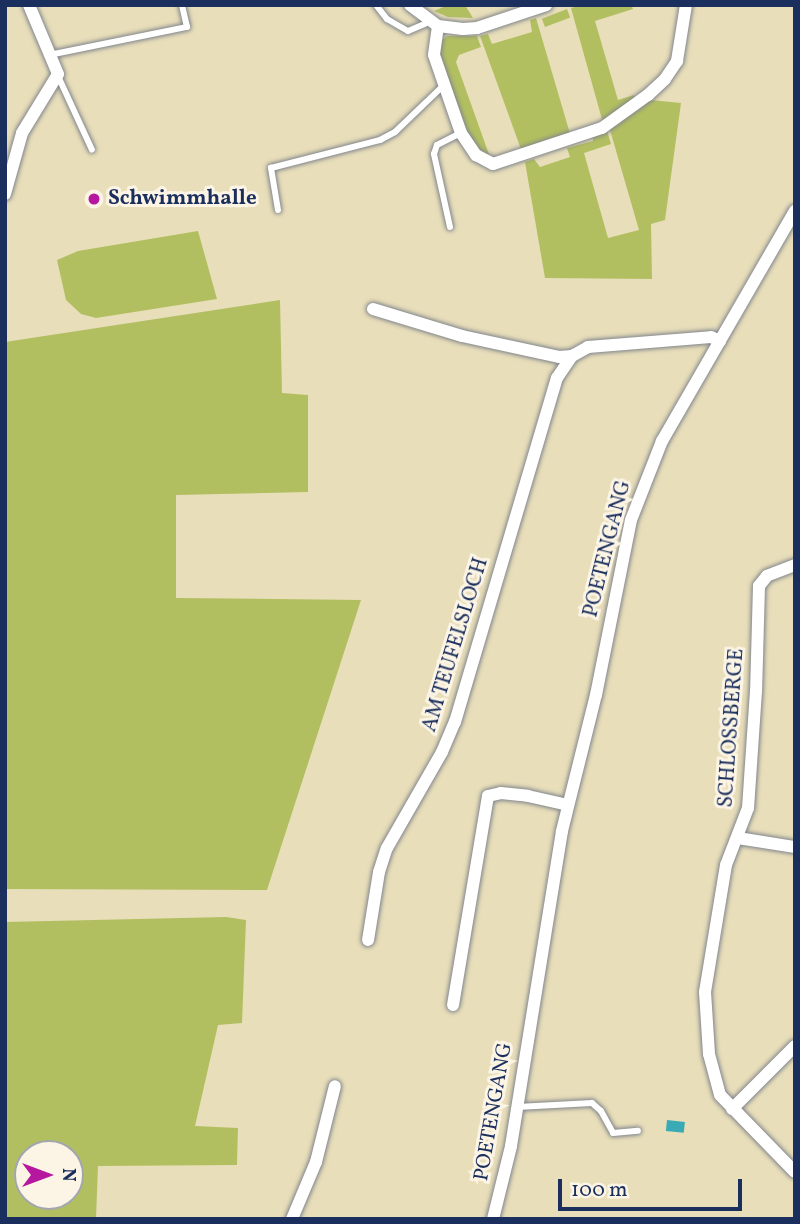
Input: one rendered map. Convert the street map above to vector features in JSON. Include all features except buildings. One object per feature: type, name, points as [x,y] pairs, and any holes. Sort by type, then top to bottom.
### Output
[{"type":"street","points":[[5,194],[22,133],[58,74],[29,5]]},
{"type":"street","points":[[410,5],[434,24],[477,28],[546,5]]},
{"type":"street","points":[[434,24],[433,51],[461,133],[472,152],[491,164],[570,141],[605,127],[659,86],[672,71],[681,47],[686,5]]},
{"type":"street","name":"POETENGANG","points":[[493,1219],[511,1146],[515,1107],[568,805],[598,683],[620,564],[639,493],[662,441],[795,211]]},
{"type":"street","points":[[373,309],[462,336],[559,357],[572,356],[588,347],[712,337],[720,341]]},
{"type":"street","name":"AM TEUFELSLOCH","points":[[368,940],[379,872],[387,848],[442,752],[455,722],[557,378],[572,356]]},
{"type":"street","name":"SCHLOSSBERGE","points":[[795,565],[767,576],[759,586],[749,796],[738,838],[725,868],[705,992],[712,1070],[719,1093],[795,1172]]},
{"type":"street","points":[[453,1005],[488,796],[501,793],[528,796],[568,805]]},
{"type":"street","points":[[738,838],[795,847]]},
{"type":"street","points":[[732,1109],[795,1046]]},
{"type":"street","points":[[292,1219],[316,1162],[335,1086]]},
{"type":"lane","points":[[48,55],[187,27],[182,5]]},
{"type":"lane","points":[[376,5],[384,17],[406,31],[434,24]]},
{"type":"lane","points":[[58,74],[92,150]]},
{"type":"lane","points":[[278,210],[271,169],[380,140],[395,132],[444,85]]},
{"type":"lane","points":[[450,227],[433,155],[437,145],[461,133]]},
{"type":"lane","points":[[515,1107],[592,1103],[601,1111],[613,1133],[638,1130]]},
{"type":"green space","points":[[448,5],[465,5],[473,18],[448,17],[434,11]]},
{"type":"green space","points":[[582,5],[631,5],[633,9],[595,21],[618,100],[634,95],[635,99],[603,123],[571,8]]},
{"type":"green space","points":[[567,9],[570,17],[545,27],[542,19]]},
{"type":"green space","points":[[536,18],[571,137],[522,152],[480,36],[488,34],[492,44],[532,32],[530,20]]},
{"type":"green space","points":[[447,36],[477,36],[481,47],[459,55],[456,62],[491,160],[473,147],[437,52],[439,42]]},
{"type":"green space","points":[[651,100],[681,103],[665,220],[651,224],[652,279],[545,278],[525,162],[534,159],[540,167],[570,157],[567,148],[593,141],[593,137],[607,131],[611,144],[584,153],[608,238],[639,230],[610,130]]},
{"type":"green space","points":[[198,231],[217,299],[96,318],[81,314],[66,300],[57,260],[78,251]]},
{"type":"green space","points":[[280,300],[282,393],[308,395],[308,492],[176,495],[176,598],[361,600],[267,890],[5,889],[5,342]]},
{"type":"green space","points":[[226,917],[246,920],[242,1023],[218,1025],[195,1126],[238,1128],[237,1165],[98,1166],[96,1219],[5,1219],[5,922]]},
{"type":"water","points":[[667,1120],[685,1122],[684,1133],[666,1131]]},
{"type":"place","name":"Schwimmhalle","points":[[94,199]]}]
